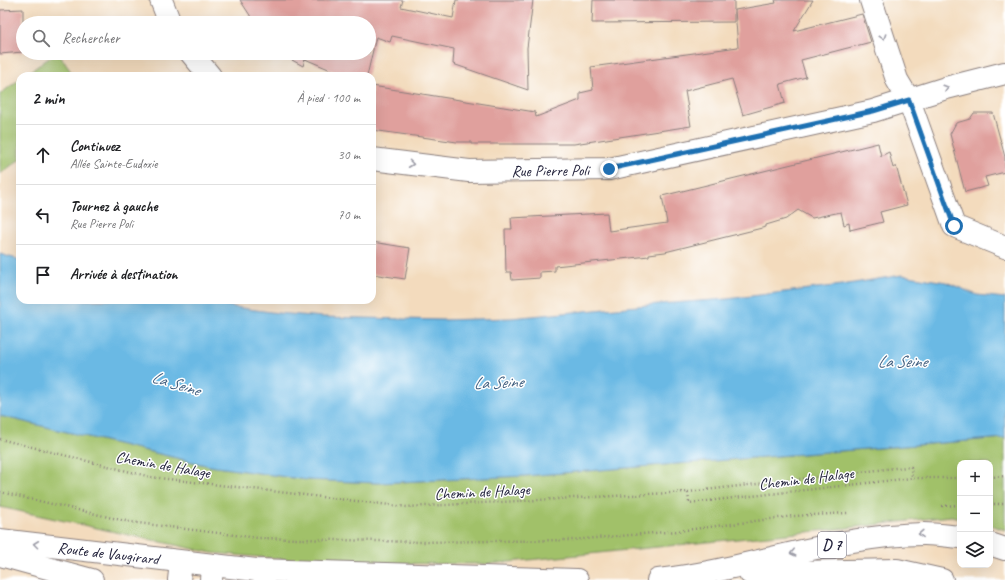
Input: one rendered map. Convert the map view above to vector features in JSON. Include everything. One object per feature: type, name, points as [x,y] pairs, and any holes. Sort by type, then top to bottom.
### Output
[{"type":"main road","points":[[162,0],[168,16]]},
{"type":"main road","points":[[871,0],[897,80],[909,100],[954,226],[1005,247]]},
{"type":"main road","points":[[197,60],[207,72]]},
{"type":"main road","name":"Rue Pierre Poli","points":[[376,159],[469,171],[609,169],[873,111],[946,88],[1005,73]]},
{"type":"main road","name":"D 7","points":[[658,580],[707,573],[826,546],[878,537],[925,534],[957,537]]},
{"type":"main road","name":"Route de Vaugirard","points":[[0,540],[180,572],[211,573],[256,570],[577,580]]},
{"type":"main road","points":[[993,545],[1005,549]]},
{"type":"main road","name":"Route de Vaugirard","points":[[0,555],[92,580]]},
{"type":"main road","name":"D 7","points":[[707,573],[896,570],[942,580]]},
{"type":"path","name":"Chemin de Halage","points":[[0,439],[151,477],[407,507],[688,492],[689,503],[912,478],[957,478]]},
{"type":"path","points":[[688,492],[901,467],[911,467],[912,478]]},
{"type":"path","points":[[993,477],[1005,476]]},
{"type":"path","points":[[0,492],[130,522],[258,538],[421,542],[572,540],[678,531],[794,516]]},
{"type":"path","points":[[993,504],[1005,504]]},
{"type":"green space","points":[[46,60],[63,60],[71,72],[30,72]]},
{"type":"green space","points":[[16,82],[16,162],[0,174],[0,94]]},
{"type":"green space","points":[[0,416],[210,466],[307,480],[378,483],[524,476],[1005,438],[1005,530],[993,526],[993,460],[957,460],[957,517],[951,516],[489,564],[329,563],[212,553],[0,507]]},
{"type":"water","name":"La Seine","points":[[0,254],[16,259],[16,304],[221,304],[278,313],[323,317],[442,320],[511,318],[727,299],[842,285],[902,275],[946,282],[977,295],[1005,298],[1005,438],[524,476],[378,483],[307,480],[210,466],[0,416]]},
{"type":"building","points":[[240,0],[403,0],[401,7],[453,18],[456,0],[533,0],[527,48],[528,90],[453,64],[454,49],[392,36],[390,42],[376,37],[376,16],[250,16]]},
{"type":"building","points":[[593,0],[734,0],[734,22],[592,23]]},
{"type":"building","points":[[775,0],[813,0],[794,31],[862,14],[871,42],[801,60],[806,77],[780,84],[785,103],[743,115],[732,79],[685,91],[691,126],[574,144],[471,144],[471,142],[457,142],[376,131],[376,87],[535,112],[536,117],[580,100],[580,93],[593,90],[591,67],[738,47],[735,10],[776,3]]},
{"type":"building","points":[[23,9],[23,16],[16,16],[16,53],[0,54],[0,10]]},
{"type":"building","points":[[292,60],[305,60],[303,66]]},
{"type":"building","points":[[307,60],[371,60],[368,72],[336,72]]},
{"type":"building","points":[[974,113],[993,113],[1005,157],[1005,172],[985,177],[988,186],[965,192],[950,134],[956,123],[970,119]]},
{"type":"building","points":[[878,143],[881,156],[889,152],[893,168],[896,166],[907,205],[880,212],[883,222],[850,230],[849,223],[844,225],[841,212],[812,218],[798,210],[786,219],[766,225],[766,227],[665,252],[649,254],[649,256],[555,266],[555,271],[540,272],[540,278],[512,280],[511,272],[506,272],[505,229],[512,229],[511,218],[607,213],[609,231],[667,223],[662,196]]},
{"type":"building","points":[[376,243],[410,248],[405,279],[376,275]]},
{"type":"route","points":[[609,169],[873,111],[909,100],[954,226]]}]
